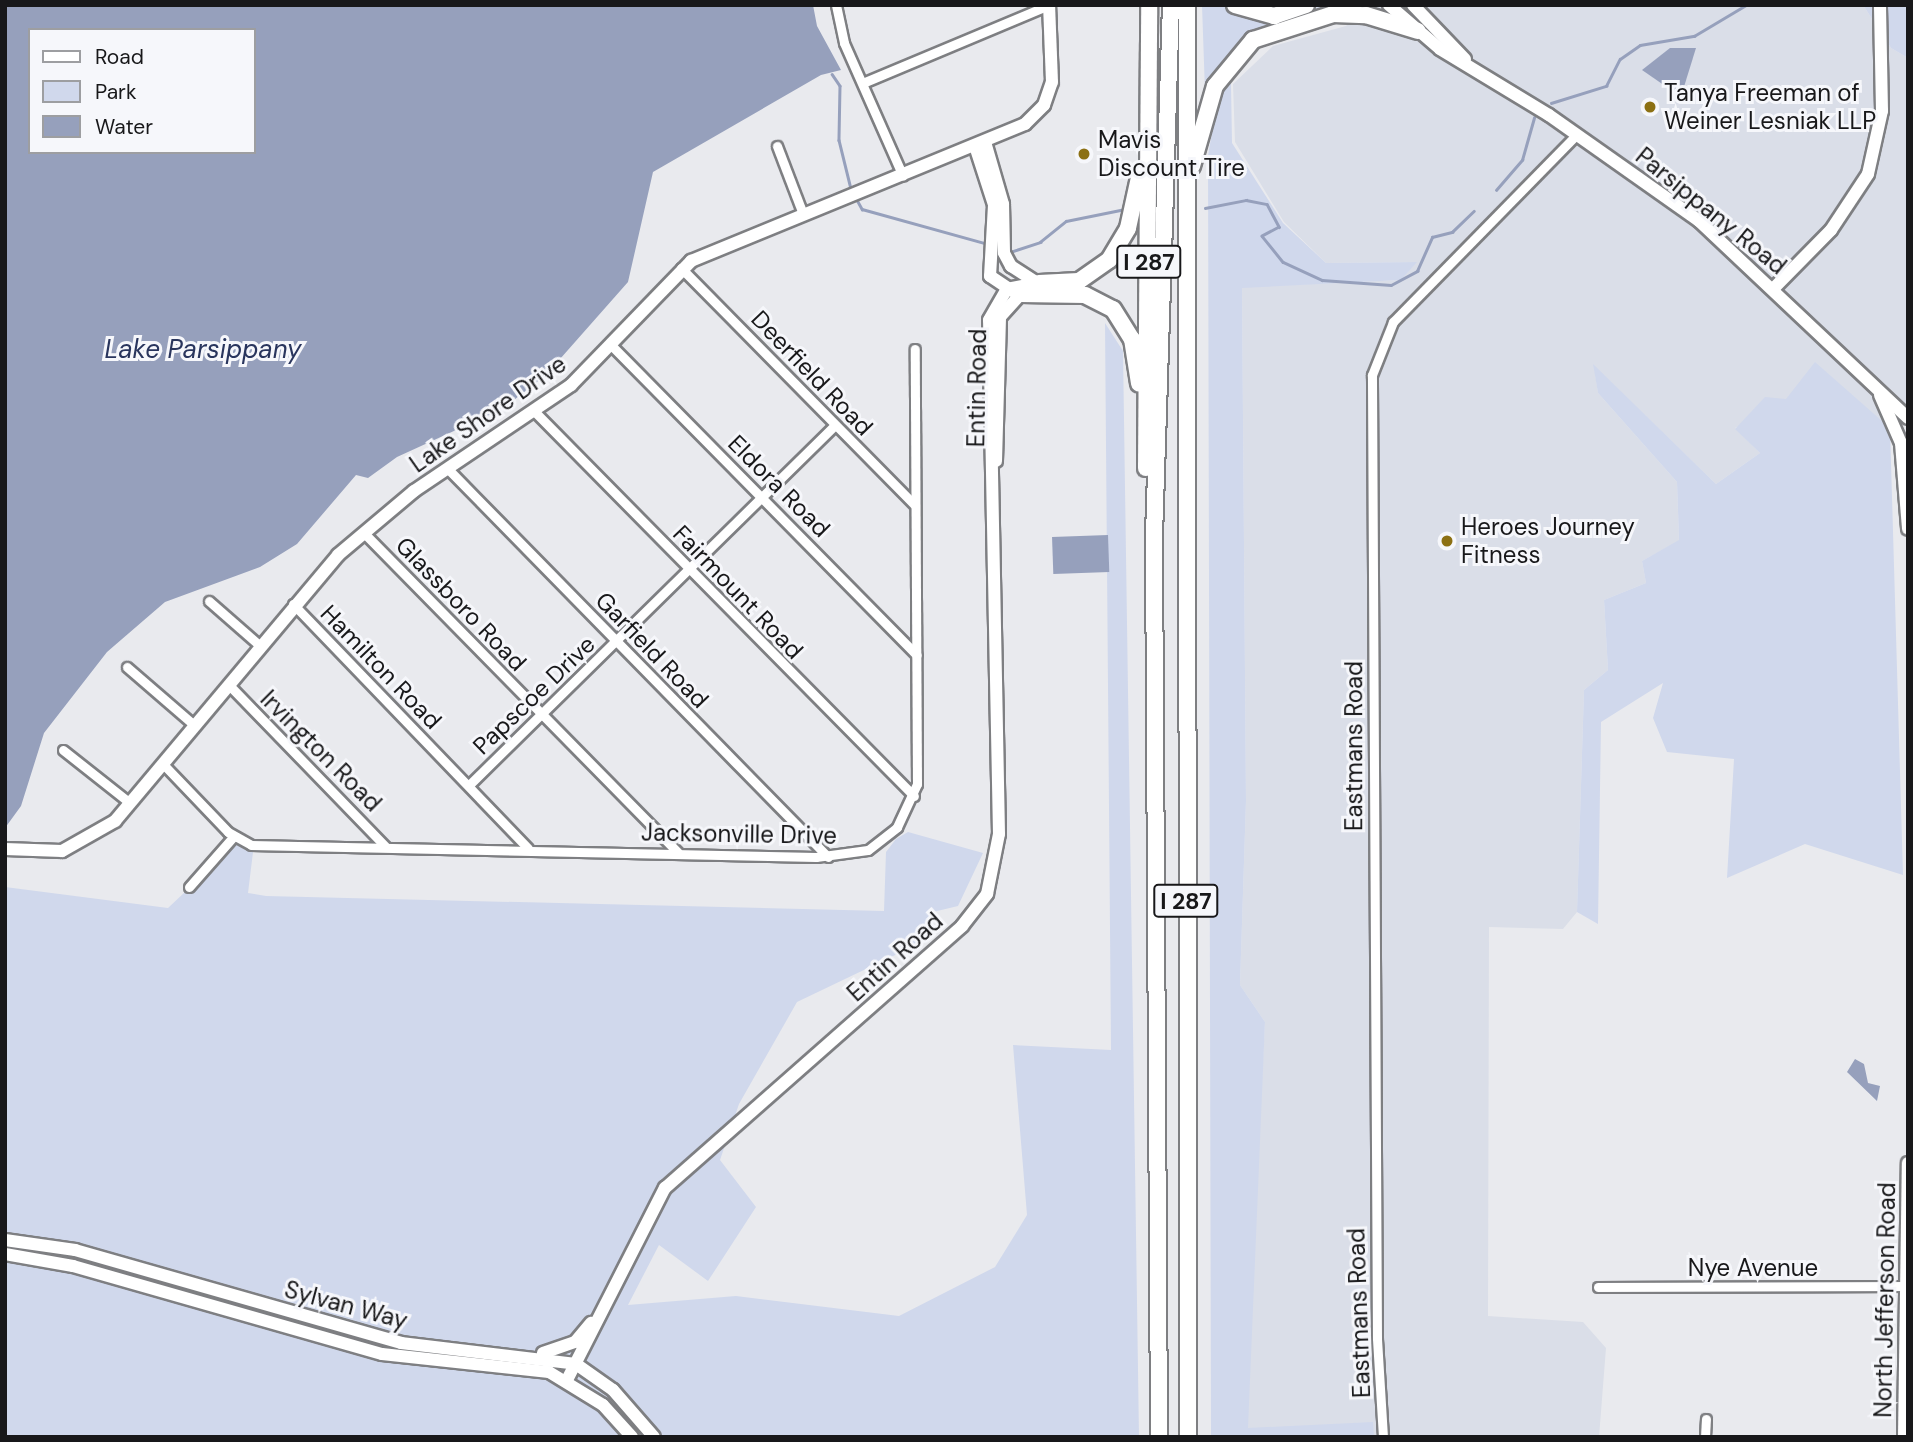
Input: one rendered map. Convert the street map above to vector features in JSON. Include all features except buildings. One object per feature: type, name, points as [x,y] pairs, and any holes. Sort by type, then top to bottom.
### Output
[{"type":"highway","name":"I 287","points":[[1149,5],[1147,498],[1154,536],[1159,1437]]},
{"type":"highway","points":[[1154,536],[1171,5]]},
{"type":"highway","name":"I 287","points":[[1187,5],[1184,199],[1188,1437]]},
{"type":"highway","points":[[1235,5],[1274,16],[1306,5]]},
{"type":"highway","points":[[1184,199],[1207,105],[1234,56],[1264,35],[1340,10],[1422,24]]},
{"type":"highway","points":[[1039,283],[1088,278],[1123,240],[1137,199],[1149,98]]},
{"type":"highway","points":[[1014,292],[1086,295],[1121,318],[1132,339],[1148,426]]},
{"type":"street","points":[[836,5],[844,43],[865,82],[903,176]]},
{"type":"street","points":[[865,82],[1049,5]]},
{"type":"street","name":"Lake Shore Drive","points":[[5,849],[44,853],[74,847],[115,821],[293,604],[363,532],[448,469],[536,413],[612,346],[681,268],[709,249],[903,176],[980,144],[1036,115],[1052,82],[1049,5]]},
{"type":"street","name":"Parsippany Road","points":[[1389,5],[1422,24],[1467,62],[1577,134],[1699,221],[1774,288],[1908,418]]},
{"type":"street","name":"Parsippany Road","points":[[1413,5],[1422,24]]},
{"type":"street","points":[[1419,5],[1422,24]]},
{"type":"street","points":[[1774,288],[1831,230],[1868,174],[1882,111],[1880,5]]},
{"type":"street","name":"Eastmans Road","points":[[1383,1437],[1377,1338],[1372,374],[1393,322],[1577,134]]},
{"type":"street","points":[[980,144],[1003,204],[1004,253],[1018,272],[1039,283]]},
{"type":"street","points":[[980,144],[994,205],[990,276],[1014,292],[1039,283]]},
{"type":"street","points":[[777,146],[803,214]]},
{"type":"street","name":"Deerfield Road","points":[[681,268],[915,505]]},
{"type":"street","name":"Entin Road","points":[[567,1380],[665,1188],[961,926],[987,894],[999,834],[995,465],[1000,317],[1014,292]]},
{"type":"street","name":"Eldora Road","points":[[612,346],[917,655]]},
{"type":"street","points":[[914,796],[917,655],[915,349]]},
{"type":"street","points":[[1868,378],[1894,419],[1906,455],[1908,529]]},
{"type":"street","name":"Fairmount Road","points":[[536,413],[914,796]]},
{"type":"street","name":"Papscoe Drive","points":[[469,785],[835,425]]},
{"type":"street","name":"Garfield Road","points":[[448,469],[828,857]]},
{"type":"street","name":"Glassboro Road","points":[[363,532],[678,852]]},
{"type":"street","points":[[209,601],[259,645]]},
{"type":"street","name":"Hamilton Road","points":[[293,604],[528,848]]},
{"type":"street","points":[[127,667],[194,725]]},
{"type":"street","name":"Irvington Road","points":[[228,684],[385,846]]},
{"type":"street","points":[[63,750],[130,803]]},
{"type":"street","points":[[163,764],[233,837],[189,887]]},
{"type":"street","name":"Jacksonville Drive","points":[[233,837],[251,845],[528,848],[828,857],[879,844],[914,796]]},
{"type":"street","name":"North Jefferson Road","points":[[1904,1437],[1908,1163]]},
{"type":"street","name":"Sylvan Way","points":[[5,1240],[75,1250],[401,1343],[530,1354],[576,1364],[613,1390],[654,1437]]},
{"type":"street","name":"Sylvan Way","points":[[5,1254],[74,1266],[382,1354],[517,1367],[567,1380],[603,1405],[632,1437]]},
{"type":"street","name":"Nye Avenue","points":[[1598,1287],[1907,1286]]},
{"type":"street","points":[[530,1354],[575,1342],[600,1312]]},
{"type":"street","points":[[1705,1437],[1706,1419]]},
{"type":"shaded area","points":[[1368,5],[1863,5],[1891,48],[1908,58],[1908,414],[1886,422],[1786,400],[1735,428],[1760,453],[1716,484],[1594,366],[1598,393],[1677,482],[1679,541],[1642,561],[1646,583],[1604,600],[1608,670],[1584,690],[1577,912],[1563,929],[1489,927],[1488,1316],[1583,1322],[1606,1348],[1599,1437],[1243,1437],[1265,1022],[1240,985],[1246,801],[1242,287],[1401,280],[1416,262],[1326,263],[1284,222],[1235,142],[1233,84],[1273,46],[1346,26]]},
{"type":"green space","points":[[1202,5],[1227,5],[1248,16],[1336,5],[1251,34],[1222,61],[1205,92]]},
{"type":"green space","points":[[1863,5],[1908,5],[1908,58],[1891,48]]},
{"type":"green space","points":[[1231,83],[1232,143],[1283,223],[1326,263],[1417,262],[1401,280],[1242,288],[1246,801],[1240,985],[1265,1022],[1248,1428],[1373,1422],[1374,1437],[1211,1437],[1208,156],[1218,96]]},
{"type":"green space","points":[[1105,323],[1123,351],[1139,1437],[5,1437],[5,887],[168,908],[238,842],[254,844],[248,893],[266,896],[884,911],[886,852],[896,839],[908,832],[983,853],[958,906],[933,912],[914,946],[797,1002],[739,1104],[720,1160],[756,1207],[708,1281],[659,1245],[628,1305],[736,1296],[899,1316],[995,1267],[1027,1215],[1013,1045],[1111,1050]]},
{"type":"green space","points":[[1815,362],[1890,428],[1903,875],[1805,844],[1727,878],[1734,759],[1667,752],[1653,718],[1663,683],[1601,722],[1598,924],[1577,912],[1584,690],[1608,670],[1604,600],[1646,583],[1642,561],[1679,540],[1677,482],[1598,393],[1593,364],[1716,484],[1760,453],[1735,429],[1765,397],[1786,399]]},
{"type":"water","name":"Lake Parsippany","points":[[5,5],[813,5],[817,26],[841,70],[821,75],[653,172],[628,282],[545,376],[502,409],[397,457],[368,478],[356,475],[297,544],[260,567],[165,602],[107,652],[44,733],[21,806],[5,828]]},
{"type":"water","points":[[1670,48],[1696,48],[1683,90],[1671,90],[1642,70]]},
{"type":"water","points":[[1108,535],[1109,572],[1053,574],[1052,537]]},
{"type":"water","points":[[1855,1059],[1864,1064],[1868,1083],[1880,1086],[1877,1101],[1847,1072]]},
{"type":"waterway","points":[[1551,103],[1606,86],[1620,59],[1640,45],[1694,36],[1746,5]]},
{"type":"waterway","points":[[832,74],[840,86],[839,140],[851,189]]},
{"type":"waterway","points":[[1496,190],[1522,160],[1534,118]]},
{"type":"waterway","points":[[856,198],[862,209],[985,243]]},
{"type":"waterway","points":[[1205,208],[1246,200],[1267,204],[1279,227],[1262,236],[1283,262],[1322,280],[1391,285],[1417,271],[1432,237],[1452,232],[1474,211]]},
{"type":"waterway","points":[[1010,252],[1040,242],[1066,221],[1125,209]]},
{"type":"place","name":"Tanya Freeman of Weiner Lesniak LLP","points":[[1650,107]]},
{"type":"place","name":"Mavis Discount Tire","points":[[1084,154]]},
{"type":"place","name":"Heroes Journey Fitness","points":[[1447,541]]}]
